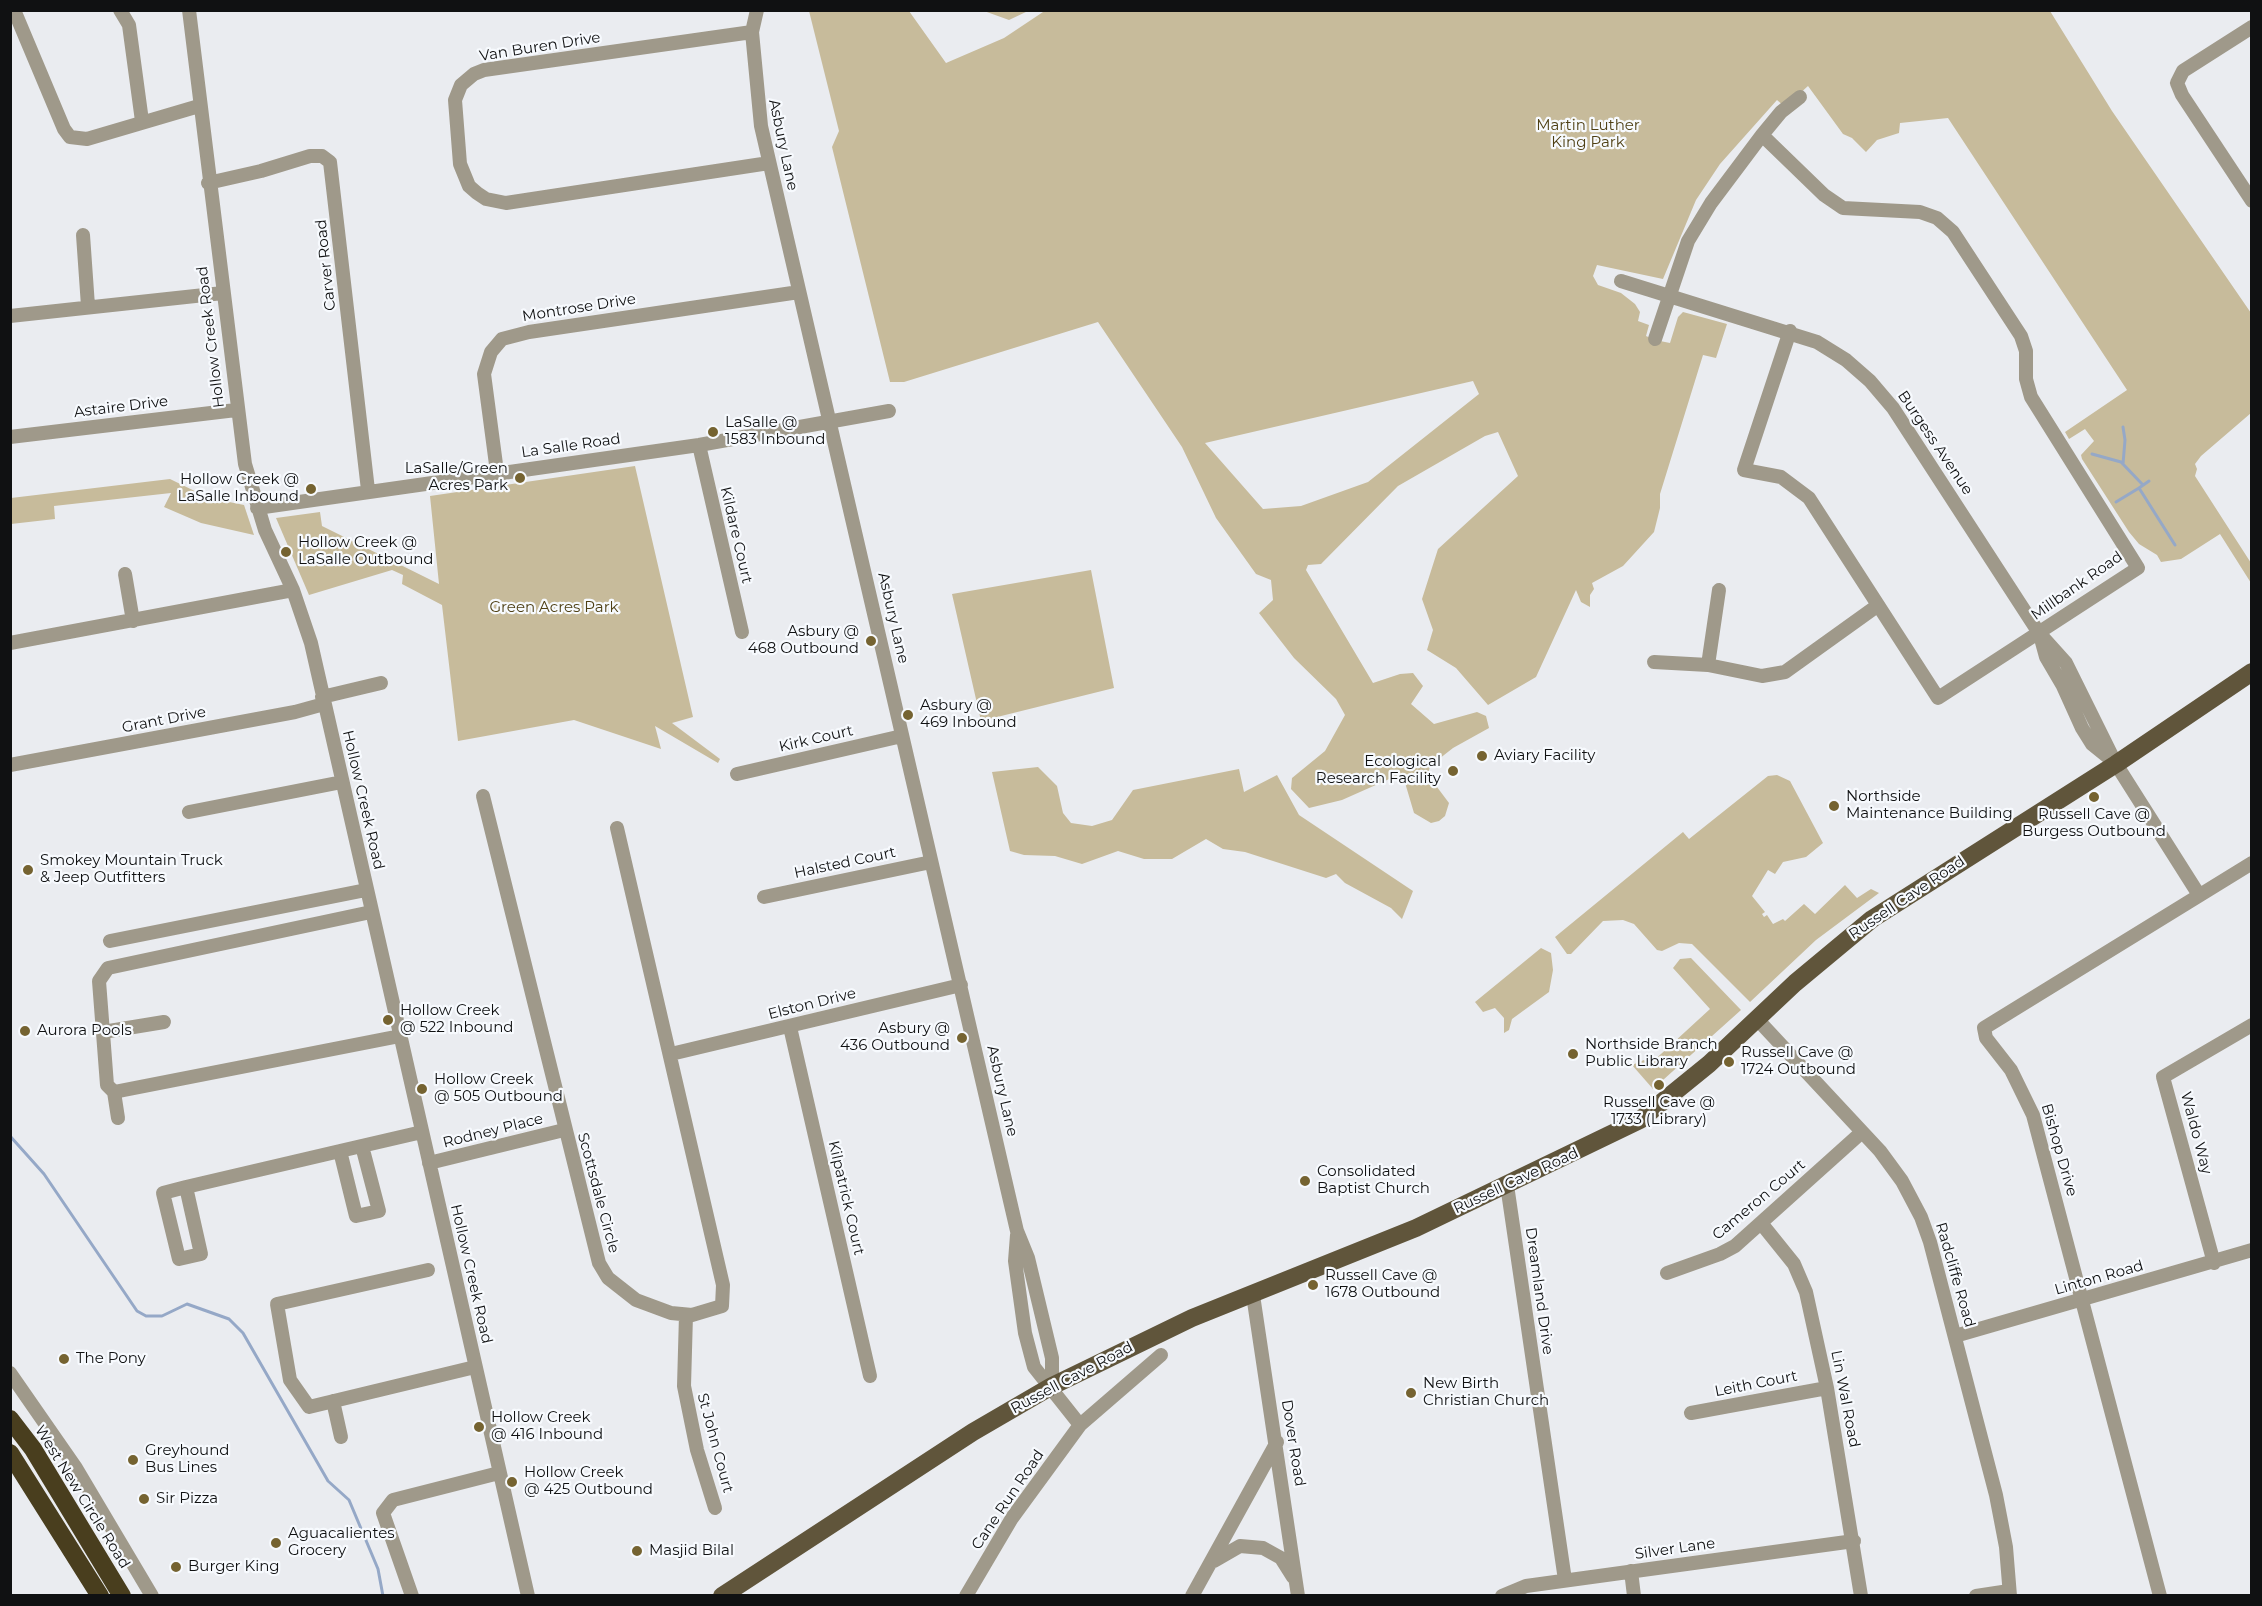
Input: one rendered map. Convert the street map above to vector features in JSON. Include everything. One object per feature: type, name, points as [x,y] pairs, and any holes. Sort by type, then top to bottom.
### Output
[{"type":"highway","name":"West New Circle Road","points":[[10,1419],[33,1449],[122,1596]]},
{"type":"highway","points":[[10,1453],[100,1596]]},
{"type":"main road","name":"Russell Cave Road","points":[[722,1596],[973,1432],[1052,1386],[1192,1318],[1389,1240],[1640,1120],[1701,1071],[1872,919],[2116,764],[2252,672]]},
{"type":"street","points":[[14,10],[64,129],[70,137],[87,139],[142,121],[200,106]]},
{"type":"street","points":[[120,10],[129,25],[142,121]]},
{"type":"street","name":"Hollow Creek Road","points":[[189,10],[208,183],[245,465],[257,508],[293,590],[308,633],[528,1596]]},
{"type":"street","name":"Asbury Lane","points":[[757,10],[752,32],[756,98],[769,163],[1017,1231],[1028,1258],[1052,1358],[1052,1386]]},
{"type":"street","points":[[2252,27],[2183,71],[2177,83],[2195,116],[2252,201]]},
{"type":"street","name":"Van Buren Drive","points":[[752,32],[484,70],[474,74],[461,85],[455,100],[460,164],[469,186],[477,193],[486,199],[506,202],[769,163]]},
{"type":"street","points":[[1655,339],[1672,295],[1688,241],[1734,169],[1781,112],[1800,97]]},
{"type":"street","name":"Millbank Road","points":[[1762,135],[1824,195],[1843,208],[1920,212],[1937,218],[1953,232],[2021,336],[2026,351],[2026,379],[2031,397],[2138,568],[1938,698],[1809,498],[1781,477],[1744,470],[1790,331]]},
{"type":"street","name":"Carver Road","points":[[208,183],[261,171],[310,156],[322,156],[330,162],[368,490]]},
{"type":"street","points":[[83,236],[88,306]]},
{"type":"street","name":"Burgess Avenue","points":[[1621,280],[1790,331],[1817,342],[1846,360],[1870,381],[1893,408],[2039,633],[2055,648],[2066,663],[2116,764],[2199,895]]},
{"type":"street","name":"Montrose Drive","points":[[497,472],[484,374],[491,352],[502,339],[529,332],[799,292]]},
{"type":"street","points":[[10,316],[223,293]]},
{"type":"street","name":"Astaire Drive","points":[[10,437],[236,410]]},
{"type":"street","name":"La Salle Road","points":[[257,508],[368,490],[699,445],[831,424],[889,411]]},
{"type":"street","name":"Kildare Court","points":[[699,445],[742,632]]},
{"type":"street","points":[[125,574],[133,621]]},
{"type":"street","points":[[10,643],[293,590]]},
{"type":"street","points":[[1708,665],[1719,590]]},
{"type":"street","points":[[1654,662],[1708,665],[1762,675],[1785,672],[1877,606]]},
{"type":"street","name":"Grant Drive","points":[[10,765],[295,712],[323,700],[381,683]]},
{"type":"street","name":"Kirk Court","points":[[738,774],[902,736]]},
{"type":"street","points":[[189,812],[342,782]]},
{"type":"street","name":"Scottsdale Circle","points":[[483,796],[595,1254],[604,1274],[636,1300],[686,1315],[703,1313],[722,1306],[724,1295],[671,1054],[617,828]]},
{"type":"street","name":"Halsted Court","points":[[764,897],[931,862]]},
{"type":"street","name":"Bishop Drive","points":[[2160,1596],[2033,1115],[2011,1070],[1986,1038],[1984,1028],[2252,863]]},
{"type":"street","points":[[110,941],[366,890]]},
{"type":"street","points":[[118,1118],[114,1092],[107,1085],[99,981],[108,968],[371,912]]},
{"type":"street","name":"Elston Drive","points":[[671,1054],[961,985]]},
{"type":"street","name":"Radcliffe Road","points":[[1757,1019],[1862,1132],[1902,1181],[1921,1217],[1955,1336],[2003,1522],[2010,1594]]},
{"type":"street","points":[[103,1032],[164,1022]]},
{"type":"street","name":"Waldo Way","points":[[2214,1263],[2163,1077],[2252,1025]]},
{"type":"street","name":"Kilpatrick Court","points":[[790,1027],[870,1376]]},
{"type":"street","points":[[114,1092],[400,1036]]},
{"type":"street","name":"Rodney Place","points":[[429,1163],[564,1130]]},
{"type":"street","points":[[186,1187],[201,1254],[179,1259],[163,1192],[422,1132]]},
{"type":"street","name":"Cameron Court","points":[[1667,1273],[1720,1254],[1735,1246],[1862,1132]]},
{"type":"street","points":[[339,1151],[356,1216],[379,1210],[362,1146]]},
{"type":"street","name":"Dreamland Drive","points":[[1507,1185],[1565,1580]]},
{"type":"street","name":"Lin Wal Road","points":[[1761,1223],[1781,1245],[1801,1277],[1827,1388],[1854,1541],[1861,1596]]},
{"type":"street","name":"Asbury Lane","points":[[1017,1231],[1015,1262],[1025,1333],[1034,1367],[1052,1386]]},
{"type":"street","name":"Linton Road","points":[[1955,1336],[2214,1263],[2252,1250]]},
{"type":"street","points":[[428,1270],[277,1304],[290,1380],[309,1407],[475,1367]]},
{"type":"street","name":"Dover Road","points":[[1253,1295],[1298,1590]]},
{"type":"street","name":"St John Court","points":[[686,1315],[683,1349],[685,1395],[697,1450],[715,1508]]},
{"type":"street","name":"Cane Run Road","points":[[966,1596],[1012,1518],[1080,1425],[1161,1355]]},
{"type":"street","points":[[10,1373],[76,1468],[152,1596]]},
{"type":"street","points":[[1052,1386],[1080,1425]]},
{"type":"street","name":"Leith Court","points":[[1691,1413],[1827,1388]]},
{"type":"street","points":[[333,1401],[341,1437]]},
{"type":"street","points":[[1192,1596],[1277,1442]]},
{"type":"street","points":[[412,1596],[383,1513],[393,1500],[499,1473]]},
{"type":"street","name":"Silver Lane","points":[[1502,1596],[1516,1588],[1565,1580],[1854,1541]]},
{"type":"street","points":[[1210,1565],[1228,1551],[1240,1546],[1263,1548],[1281,1558],[1298,1590]]},
{"type":"street","points":[[1631,1571],[1634,1596]]},
{"type":"street","points":[[1976,1596],[2010,1594]]},
{"type":"green space","name":"Martin Luther King Park","points":[[1046,10],[2050,11],[2112,111],[2251,313],[2251,413],[2201,456],[2195,464],[2197,469],[2195,476],[2251,563],[2251,583],[2220,534],[2181,559],[2161,562],[2157,555],[2139,544],[2129,532],[2082,459],[2081,455],[2094,441],[2085,429],[2069,439],[2065,432],[2127,390],[1948,118],[1900,123],[1899,133],[1877,140],[1866,152],[1852,138],[1843,134],[1808,86],[1785,107],[1777,100],[1720,164],[1696,200],[1663,279],[1597,265],[1593,276],[1598,285],[1621,293],[1635,304],[1640,312],[1638,321],[1649,325],[1646,336],[1670,343],[1678,317],[1683,312],[1727,324],[1716,358],[1703,355],[1660,494],[1660,508],[1654,532],[1623,566],[1592,583],[1594,589],[1590,595],[1590,607],[1581,602],[1576,590],[1536,677],[1488,705],[1456,668],[1427,650],[1433,630],[1422,599],[1438,549],[1518,476],[1498,432],[1485,436],[1398,486],[1321,564],[1308,565],[1306,570],[1373,683],[1400,674],[1413,673],[1423,686],[1411,704],[1434,724],[1477,712],[1486,716],[1489,728],[1453,748],[1430,766],[1428,775],[1449,803],[1445,816],[1439,821],[1431,823],[1414,813],[1403,776],[1396,776],[1342,800],[1309,808],[1291,789],[1292,778],[1325,751],[1345,715],[1336,699],[1294,658],[1259,613],[1273,600],[1271,580],[1256,574],[1216,518],[1182,447],[1098,322],[904,382],[890,382],[832,147],[839,131],[809,11],[909,11],[946,63],[1004,38]],"holes":[[[1473,381],[1479,394],[1368,482],[1301,506],[1263,509],[1205,443]]]},
{"type":"green space","points":[[984,11],[1028,11],[1009,20]]},
{"type":"green space","name":"Green Acres Park","points":[[635,466],[693,717],[672,723],[720,759],[718,763],[655,726],[661,749],[574,720],[458,741],[442,605],[402,584],[403,575],[392,570],[309,595],[276,518],[320,512],[322,526],[439,584],[430,496]]},
{"type":"green space","points":[[170,479],[209,498],[244,505],[254,535],[201,523],[164,507],[171,493],[54,506],[55,519],[11,524],[11,498]]},
{"type":"green space","points":[[1091,570],[1114,688],[981,721],[952,594]]},
{"type":"green space","points":[[1038,767],[1057,786],[1063,813],[1071,823],[1092,826],[1112,820],[1133,790],[1239,769],[1244,792],[1277,775],[1299,815],[1413,891],[1402,919],[1391,908],[1345,883],[1336,874],[1326,878],[1245,852],[1223,849],[1206,839],[1172,859],[1144,859],[1118,851],[1082,864],[1055,856],[1024,855],[1010,851],[992,772]]},
{"type":"green space","points":[[1777,775],[1790,781],[1823,843],[1806,857],[1783,862],[1775,874],[1768,870],[1752,896],[1765,912],[1762,914],[1764,917],[1767,915],[1773,924],[1783,919],[1785,921],[1804,904],[1815,914],[1845,885],[1857,898],[1871,889],[1879,893],[1816,940],[1750,1002],[1692,944],[1679,943],[1662,951],[1657,950],[1634,924],[1623,920],[1603,921],[1571,954],[1567,954],[1555,937],[1683,832],[1689,839],[1768,776]]},
{"type":"green space","points":[[1541,948],[1551,953],[1553,970],[1549,992],[1512,1019],[1509,1030],[1504,1033],[1504,1018],[1495,1008],[1483,1012],[1475,1002]]},
{"type":"green space","points":[[1691,958],[1741,1010],[1653,1089],[1632,1065],[1644,1060],[1649,1065],[1710,1009],[1673,968],[1680,959]]},
{"type":"waterway","points":[[2123,427],[2125,440],[2123,464]]},
{"type":"waterway","points":[[2092,454],[2121,462],[2143,485]]},
{"type":"waterway","points":[[2149,481],[2139,488],[2175,545]]},
{"type":"waterway","points":[[2116,502],[2139,488]]},
{"type":"waterway","points":[[10,1136],[44,1174],[137,1311],[146,1316],[162,1316],[187,1304],[229,1319],[243,1333],[328,1481],[349,1500],[378,1569],[383,1596]]},
{"type":"place","name":"LaSalle @ 1583 Inbound","points":[[713,432]]},
{"type":"place","name":"LaSalle/Green Acres Park","points":[[520,478]]},
{"type":"place","name":"Hollow Creek @ LaSalle Inbound","points":[[311,489]]},
{"type":"place","name":"Hollow Creek @ LaSalle Outbound","points":[[286,552]]},
{"type":"place","name":"Asbury @ 468 Outbound","points":[[871,641]]},
{"type":"place","name":"Asbury @ 469 Inbound","points":[[908,715]]},
{"type":"place","name":"Aviary Facility","points":[[1482,756]]},
{"type":"place","name":"Ecological Research Facility","points":[[1453,771]]},
{"type":"place","name":"Russell Cave @ Burgess Outbound","points":[[2094,797]]},
{"type":"place","name":"Northside Maintenance Building","points":[[1834,806]]},
{"type":"place","name":"Smokey Mountain Truck & Jeep Outfitters","points":[[28,870]]},
{"type":"place","name":"Hollow Creek @ 522 Inbound","points":[[388,1020]]},
{"type":"place","name":"Aurora Pools","points":[[25,1031]]},
{"type":"place","name":"Asbury @ 436 Outbound","points":[[962,1038]]},
{"type":"place","name":"Northside Branch Public Library","points":[[1573,1054]]},
{"type":"place","name":"Russell Cave @ 1724 Outbound","points":[[1729,1062]]},
{"type":"place","name":"Russell Cave @ 1733 (Library)","points":[[1659,1085]]},
{"type":"place","name":"Hollow Creek @ 505 Outbound","points":[[422,1089]]},
{"type":"place","name":"Consolidated Baptist Church","points":[[1305,1181]]},
{"type":"place","name":"Russell Cave @ 1678 Outbound","points":[[1313,1285]]},
{"type":"place","name":"The Pony","points":[[64,1359]]},
{"type":"place","name":"New Birth Christian Church","points":[[1411,1393]]},
{"type":"place","name":"Hollow Creek @ 416 Inbound","points":[[479,1427]]},
{"type":"place","name":"Greyhound Bus Lines","points":[[133,1460]]},
{"type":"place","name":"Hollow Creek @ 425 Outbound","points":[[512,1482]]},
{"type":"place","name":"Sir Pizza","points":[[144,1499]]},
{"type":"place","name":"Aguacalientes Grocery","points":[[276,1543]]},
{"type":"place","name":"Masjid Bilal","points":[[637,1551]]},
{"type":"place","name":"Burger King","points":[[176,1567]]}]
